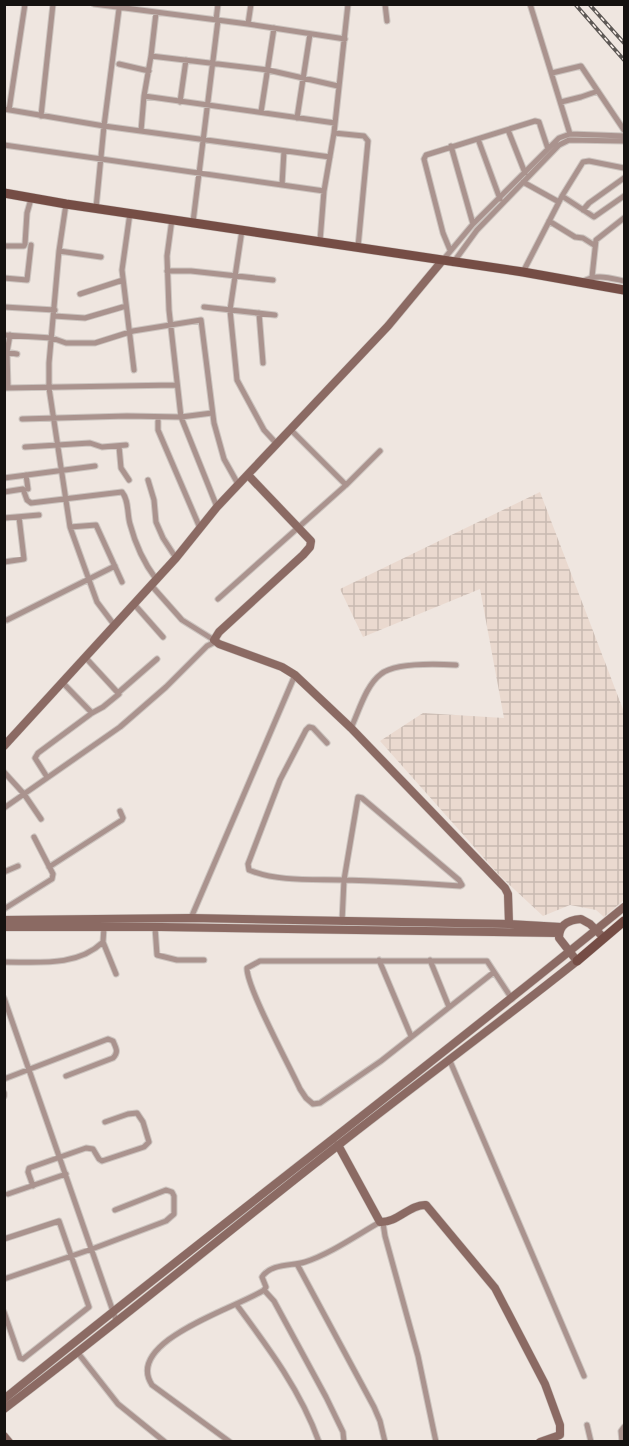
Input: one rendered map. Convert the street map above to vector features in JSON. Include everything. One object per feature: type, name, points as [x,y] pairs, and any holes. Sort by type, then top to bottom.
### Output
[{"type":"main road","points":[[4,193],[523,272],[580,283],[594,281],[624,290]]},
{"type":"main road","points":[[4,198],[31,198]]},
{"type":"main road","points":[[577,961],[624,921]]},
{"type":"street","points":[[25,4],[7,110],[330,158]]},
{"type":"street","points":[[41,116],[53,4]]},
{"type":"street","points":[[94,4],[345,39]]},
{"type":"street","points":[[147,12],[148,4]]},
{"type":"street","points":[[193,222],[218,4]]},
{"type":"street","points":[[248,24],[251,4]]},
{"type":"street","points":[[320,241],[324,191],[334,134],[348,4]]},
{"type":"street","points":[[385,4],[387,21]]},
{"type":"street","points":[[530,4],[570,134]]},
{"type":"street","points":[[96,208],[119,9]]},
{"type":"street","points":[[141,131],[156,13]]},
{"type":"street","points":[[261,112],[274,28]]},
{"type":"street","points":[[297,118],[310,34]]},
{"type":"street","points":[[151,56],[268,70],[338,86]]},
{"type":"street","points":[[180,102],[186,60]]},
{"type":"street","points":[[119,64],[149,71]]},
{"type":"street","points":[[552,73],[581,66],[624,130]]},
{"type":"street","points":[[561,102],[598,90]]},
{"type":"street","points":[[144,96],[335,123]]},
{"type":"street","points":[[450,250],[443,233],[424,159],[428,153],[535,121],[539,122],[548,149]]},
{"type":"street","points":[[508,130],[525,173]]},
{"type":"street","points":[[334,134],[364,136],[368,141],[358,247]]},
{"type":"street","points":[[4,746],[176,558],[238,484],[388,326],[473,224],[522,181],[525,173],[559,138],[570,134],[624,136]]},
{"type":"street","points":[[478,139],[500,199]]},
{"type":"street","points":[[453,263],[477,230],[558,145],[569,140],[624,141]]},
{"type":"street","points":[[4,145],[324,191]]},
{"type":"street","points":[[451,146],[473,224]]},
{"type":"street","points":[[282,185],[284,151]]},
{"type":"street","points":[[523,272],[562,196],[583,162],[589,161],[624,168]]},
{"type":"street","points":[[583,210],[589,203],[624,178]]},
{"type":"street","points":[[522,181],[559,202]]},
{"type":"street","points":[[562,196],[594,217],[624,196]]},
{"type":"street","points":[[4,246],[25,244],[27,213],[31,198]]},
{"type":"street","points":[[66,204],[59,251],[50,388],[70,527],[97,602],[115,626]]},
{"type":"street","points":[[130,213],[122,270],[134,370]]},
{"type":"street","points":[[624,218],[599,237],[594,245],[594,281],[621,281],[624,273]]},
{"type":"street","points":[[172,219],[167,271],[176,385],[181,417],[217,507]]},
{"type":"street","points":[[549,221],[575,237],[584,238],[594,245]]},
{"type":"street","points":[[242,230],[230,310],[237,380],[264,430],[276,443]]},
{"type":"street","points":[[4,278],[27,280],[31,245]]},
{"type":"street","points":[[59,251],[101,256]]},
{"type":"street","points":[[167,271],[191,271],[273,280]]},
{"type":"street","points":[[80,294],[123,280]]},
{"type":"street","points":[[4,307],[85,318],[126,306]]},
{"type":"street","points":[[204,307],[275,315]]},
{"type":"street","points":[[259,313],[263,363]]},
{"type":"street","points":[[176,385],[6,388],[7,335],[52,338],[66,343],[95,343],[129,332],[199,320],[203,322],[212,413],[224,459],[238,484]]},
{"type":"street","points":[[6,352],[17,354]]},
{"type":"street","points":[[22,418],[158,418],[212,413]]},
{"type":"street","points":[[158,418],[158,430],[200,528]]},
{"type":"street","points":[[290,429],[346,485]]},
{"type":"street","points":[[25,447],[90,443],[102,447],[122,446],[121,468],[129,480]]},
{"type":"street","points":[[218,599],[380,452]]},
{"type":"street","points":[[4,478],[95,466]]},
{"type":"street","points":[[26,475],[28,489]]},
{"type":"street","points":[[4,808],[120,727],[166,687],[214,641],[219,632],[309,547],[310,541],[248,475]]},
{"type":"street","points":[[148,480],[154,500],[156,522],[176,558]]},
{"type":"street","points":[[4,492],[23,489],[27,500],[31,503],[122,492],[138,548],[153,582],[182,620],[214,641],[282,667],[295,675],[351,728],[505,888],[508,894],[509,924]]},
{"type":"street","points":[[4,518],[39,515]]},
{"type":"street","points":[[4,562],[24,558],[19,517]]},
{"type":"street","points":[[70,527],[93,523],[96,525],[122,582]]},
{"type":"street","points":[[7,620],[115,566]]},
{"type":"street","points":[[134,604],[163,637]]},
{"type":"street","points":[[85,657],[119,692]]},
{"type":"street","points":[[47,777],[35,758],[38,753],[92,713],[103,708],[157,659]]},
{"type":"street","points":[[351,728],[369,689],[381,673],[397,668],[430,664],[456,665]]},
{"type":"street","points":[[191,918],[295,675]]},
{"type":"street","points":[[62,682],[92,713]]},
{"type":"street","points":[[327,743],[313,728],[309,727],[306,730],[280,780],[248,868],[251,871],[282,878],[344,880],[462,885],[459,880],[360,797],[356,799],[344,880],[342,922]]},
{"type":"street","points":[[4,772],[24,794],[41,819]]},
{"type":"street","points":[[49,867],[122,820],[120,811]]},
{"type":"street","points":[[4,909],[51,881],[53,874],[34,837]]},
{"type":"street","points":[[4,872],[18,866]]},
{"type":"street","points":[[4,1399],[512,999],[624,907]]},
{"type":"street","points":[[5,920],[191,918],[509,924],[560,930]]},
{"type":"street","points":[[4,1409],[78,1353],[116,1320],[338,1145],[577,961],[561,942],[560,930],[568,921],[581,919],[604,938]]},
{"type":"street","points":[[5,920],[104,927],[560,930]]},
{"type":"street","points":[[104,927],[104,942],[116,974]]},
{"type":"street","points":[[155,927],[157,955],[165,959],[204,960]]},
{"type":"street","points":[[4,962],[70,960],[104,942]]},
{"type":"street","points":[[379,960],[411,1036]]},
{"type":"street","points":[[430,960],[449,1007]]},
{"type":"street","points":[[494,972],[364,1073],[320,1102],[313,1104],[300,1089],[253,991],[247,968],[260,961],[486,962],[494,972],[512,999]]},
{"type":"street","points":[[4,998],[116,1320]]},
{"type":"street","points":[[4,1019],[11,1016]]},
{"type":"street","points":[[4,1079],[108,1040],[113,1041],[117,1054],[113,1058],[66,1076]]},
{"type":"street","points":[[450,1061],[584,1376]]},
{"type":"street","points":[[33,1186],[28,1172],[29,1168],[90,1147],[102,1161],[149,1142],[143,1122],[137,1113],[105,1122]]},
{"type":"street","points":[[338,1145],[382,1222],[418,1356],[436,1442]]},
{"type":"street","points":[[8,1194],[66,1174]]},
{"type":"street","points":[[4,1279],[92,1249],[172,1217],[174,1196],[172,1192],[166,1190],[115,1210]]},
{"type":"street","points":[[264,1290],[266,1287],[262,1277],[265,1272],[287,1264],[307,1261],[382,1222],[426,1205],[495,1288],[545,1384],[560,1425],[562,1438],[540,1442]]},
{"type":"street","points":[[4,1239],[59,1221],[89,1307],[23,1359],[20,1358],[4,1312]]},
{"type":"street","points":[[297,1264],[374,1407],[385,1442]]},
{"type":"street","points":[[230,1442],[156,1389],[149,1381],[148,1366],[152,1356],[176,1333],[264,1290]]},
{"type":"street","points":[[264,1290],[274,1301],[326,1397],[343,1432],[344,1442]]},
{"type":"street","points":[[236,1304],[271,1352],[300,1398],[311,1420],[318,1442]]},
{"type":"street","points":[[78,1353],[118,1404],[165,1442]]},
{"type":"street","points":[[587,1425],[591,1442]]},
{"type":"street","points":[[622,1442],[621,1431],[624,1427]]},
{"type":"street","points":[[4,1436],[9,1442]]},
{"type":"shaded area","points":[[540,492],[624,712],[624,900],[604,917],[596,910],[570,905],[543,916],[499,875],[380,741],[423,713],[504,718],[480,589],[363,637],[340,589]]},
{"type":"railway","points":[[575,4],[624,60]]},
{"type":"railway","points":[[589,4],[624,43]]}]
